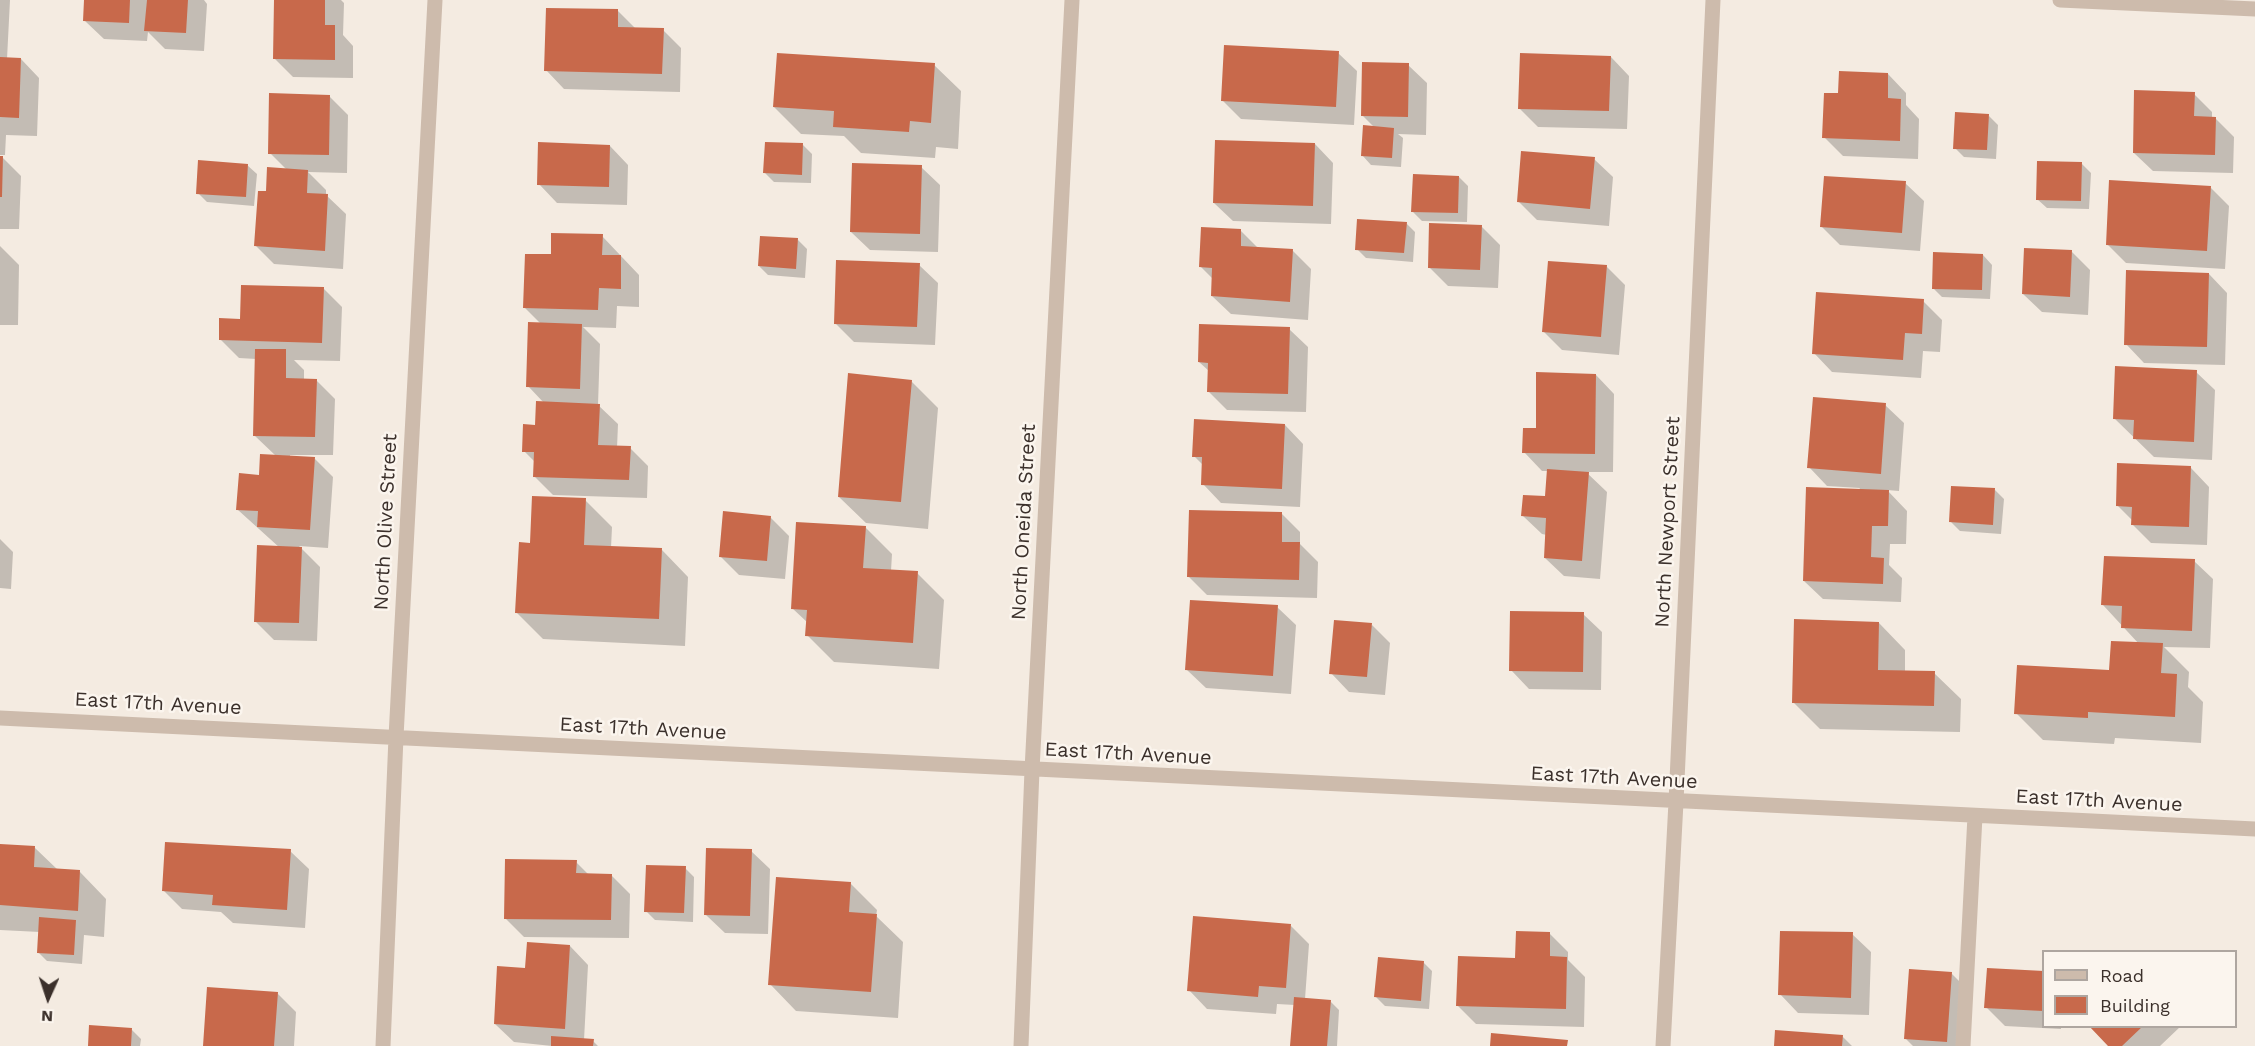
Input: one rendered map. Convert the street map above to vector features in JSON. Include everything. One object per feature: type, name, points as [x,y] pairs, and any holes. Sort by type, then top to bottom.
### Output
[{"type":"street","name":"North Olive Street","points":[[383,1046],[396,737],[435,0]]},
{"type":"street","name":"North Oneida Street","points":[[1021,1046],[1032,770],[1072,0]]},
{"type":"street","name":"North Newport Street","points":[[1663,1046],[1713,0]]},
{"type":"street","points":[[2060,0],[2255,9]]},
{"type":"street","name":"East 17th Avenue","points":[[0,718],[2255,829]]},
{"type":"street","points":[[1963,1046],[1975,816]]},
{"type":"building","points":[[84,0],[130,0],[129,23],[83,21]]},
{"type":"building","points":[[147,0],[188,0],[186,33],[144,31]]},
{"type":"building","points":[[274,0],[325,0],[325,25],[335,25],[335,60],[273,59]]},
{"type":"building","points":[[546,8],[618,9],[618,27],[664,28],[662,74],[544,71]]},
{"type":"building","points":[[1224,45],[1339,51],[1336,107],[1221,101]]},
{"type":"building","points":[[777,53],[935,63],[931,123],[910,121],[909,132],[833,127],[834,111],[773,107]]},
{"type":"building","points":[[1520,53],[1611,56],[1609,111],[1518,109]]},
{"type":"building","points":[[0,57],[21,58],[19,118],[0,117]]},
{"type":"building","points":[[1362,62],[1409,63],[1408,117],[1361,116]]},
{"type":"building","points":[[1839,71],[1888,73],[1888,98],[1901,99],[1900,141],[1822,138],[1824,93],[1838,93]]},
{"type":"building","points":[[2134,90],[2195,92],[2194,116],[2216,117],[2215,155],[2133,153]]},
{"type":"building","points":[[269,93],[330,95],[329,155],[268,154]]},
{"type":"building","points":[[1955,112],[1989,114],[1987,150],[1953,149]]},
{"type":"building","points":[[1363,125],[1394,128],[1392,158],[1361,156]]},
{"type":"building","points":[[1215,140],[1315,143],[1313,206],[1213,203]]},
{"type":"building","points":[[538,142],[610,145],[609,187],[537,185]]},
{"type":"building","points":[[765,142],[803,143],[802,175],[763,173]]},
{"type":"building","points":[[1521,151],[1595,157],[1590,209],[1517,202]]},
{"type":"building","points":[[0,156],[3,156],[2,197],[0,197]]},
{"type":"building","points":[[198,160],[248,164],[246,197],[196,194]]},
{"type":"building","points":[[2037,161],[2082,162],[2081,201],[2036,200]]},
{"type":"building","points":[[852,163],[922,165],[920,234],[850,232]]},
{"type":"building","points":[[267,167],[308,170],[307,193],[328,194],[325,251],[254,246],[258,191],[266,191]]},
{"type":"building","points":[[1413,174],[1459,176],[1458,213],[1411,212]]},
{"type":"building","points":[[1824,176],[1906,181],[1902,233],[1820,227]]},
{"type":"building","points":[[2109,180],[2211,186],[2207,251],[2106,245]]},
{"type":"building","points":[[1357,219],[1407,222],[1404,253],[1355,250]]},
{"type":"building","points":[[1429,223],[1482,225],[1480,270],[1428,268]]},
{"type":"building","points":[[1201,227],[1241,229],[1241,246],[1293,249],[1290,302],[1211,296],[1212,268],[1199,267]]},
{"type":"building","points":[[551,233],[603,234],[602,255],[621,255],[621,289],[599,288],[598,310],[523,308],[525,254],[551,254]]},
{"type":"building","points":[[760,236],[798,238],[796,269],[758,266]]},
{"type":"building","points":[[2024,248],[2072,250],[2070,297],[2022,294]]},
{"type":"building","points":[[1933,252],[1983,254],[1982,290],[1932,289]]},
{"type":"building","points":[[836,260],[920,263],[917,327],[834,324]]},
{"type":"building","points":[[1548,261],[1607,265],[1601,337],[1542,332]]},
{"type":"building","points":[[2126,270],[2209,273],[2207,347],[2124,345]]},
{"type":"building","points":[[241,285],[324,287],[322,343],[219,340],[219,318],[240,319]]},
{"type":"building","points":[[1816,292],[1924,299],[1922,334],[1905,333],[1903,360],[1812,354]]},
{"type":"building","points":[[528,322],[582,324],[580,389],[526,387]]},
{"type":"building","points":[[1199,324],[1290,327],[1288,394],[1207,392],[1208,363],[1198,362]]},
{"type":"building","points":[[255,349],[286,349],[286,378],[317,379],[315,437],[253,436]]},
{"type":"building","points":[[2115,366],[2197,370],[2194,442],[2133,439],[2134,420],[2113,419]]},
{"type":"building","points":[[1536,372],[1596,374],[1595,454],[1522,453],[1523,428],[1536,428]]},
{"type":"building","points":[[848,373],[912,380],[901,502],[838,497]]},
{"type":"building","points":[[1813,397],[1886,403],[1881,474],[1807,468]]},
{"type":"building","points":[[536,401],[600,404],[598,445],[631,446],[629,480],[533,477],[534,452],[522,452],[523,424],[535,425]]},
{"type":"building","points":[[1194,419],[1285,424],[1282,489],[1201,485],[1202,457],[1192,457]]},
{"type":"building","points":[[260,454],[315,457],[310,530],[257,527],[258,511],[236,510],[239,473],[259,475]]},
{"type":"building","points":[[2117,463],[2191,466],[2189,527],[2131,525],[2132,507],[2116,506]]},
{"type":"building","points":[[1547,469],[1589,472],[1582,561],[1544,558],[1546,518],[1521,516],[1523,495],[1545,496]]},
{"type":"building","points":[[1951,486],[1995,488],[1993,525],[1949,522]]},
{"type":"building","points":[[1806,487],[1889,490],[1888,526],[1872,526],[1871,557],[1884,558],[1883,584],[1803,581]]},
{"type":"building","points":[[532,496],[586,498],[584,545],[662,548],[659,619],[515,613],[519,542],[530,543]]},
{"type":"building","points":[[1189,510],[1282,512],[1282,542],[1300,542],[1299,580],[1187,577]]},
{"type":"building","points":[[723,511],[771,516],[767,561],[719,557]]},
{"type":"building","points":[[796,522],[866,526],[863,568],[918,571],[913,643],[805,636],[807,610],[791,609]]},
{"type":"building","points":[[257,545],[302,547],[299,623],[254,622]]},
{"type":"building","points":[[2104,556],[2195,559],[2192,631],[2121,628],[2122,606],[2101,605]]},
{"type":"building","points":[[1190,600],[1278,605],[1273,676],[1185,670]]},
{"type":"building","points":[[1510,611],[1584,612],[1583,672],[1509,671]]},
{"type":"building","points":[[1794,619],[1879,622],[1878,670],[1935,671],[1934,706],[1792,703]]},
{"type":"building","points":[[1334,620],[1372,623],[1367,677],[1329,674]]},
{"type":"building","points":[[2111,641],[2163,643],[2161,673],[2177,674],[2175,717],[2088,712],[2088,718],[2014,714],[2017,665],[2109,670]]},
{"type":"building","points":[[165,842],[291,849],[287,910],[212,905],[213,895],[162,891]]},
{"type":"building","points":[[0,844],[35,846],[34,867],[80,870],[78,911],[0,905]]},
{"type":"building","points":[[706,848],[752,849],[750,916],[704,915]]},
{"type":"building","points":[[505,859],[577,860],[576,873],[612,874],[611,920],[504,919]]},
{"type":"building","points":[[646,865],[686,866],[684,913],[644,912]]},
{"type":"building","points":[[776,877],[851,882],[849,912],[877,914],[871,992],[768,985]]},
{"type":"building","points":[[1193,916],[1291,924],[1286,988],[1259,986],[1258,997],[1187,991]]},
{"type":"building","points":[[39,917],[76,920],[74,955],[37,953]]},
{"type":"building","points":[[1516,931],[1550,932],[1550,956],[1567,957],[1566,1009],[1456,1006],[1458,956],[1515,958]]},
{"type":"building","points":[[1780,931],[1853,932],[1851,998],[1778,995]]},
{"type":"building","points":[[527,942],[570,945],[565,1029],[494,1024],[497,966],[525,968]]},
{"type":"building","points":[[1378,957],[1424,961],[1421,1001],[1374,997]]},
{"type":"building","points":[[1987,968],[2042,971],[2042,1011],[1984,1008]]},
{"type":"building","points":[[1909,969],[1952,972],[1947,1042],[1904,1039]]},
{"type":"building","points":[[207,987],[278,992],[274,1046],[203,1046]]},
{"type":"building","points":[[1294,997],[1331,1000],[1327,1046],[1290,1046]]},
{"type":"building","points":[[89,1025],[132,1028],[131,1046],[88,1046]]},
{"type":"building","points":[[2091,1028],[2141,1028],[2122,1046],[2108,1046]]},
{"type":"building","points":[[1775,1030],[1843,1035],[1842,1046],[1774,1046]]},
{"type":"building","points":[[1491,1033],[1568,1040],[1567,1046],[1490,1046]]},
{"type":"building","points":[[551,1036],[594,1039],[593,1046],[551,1046]]}]
